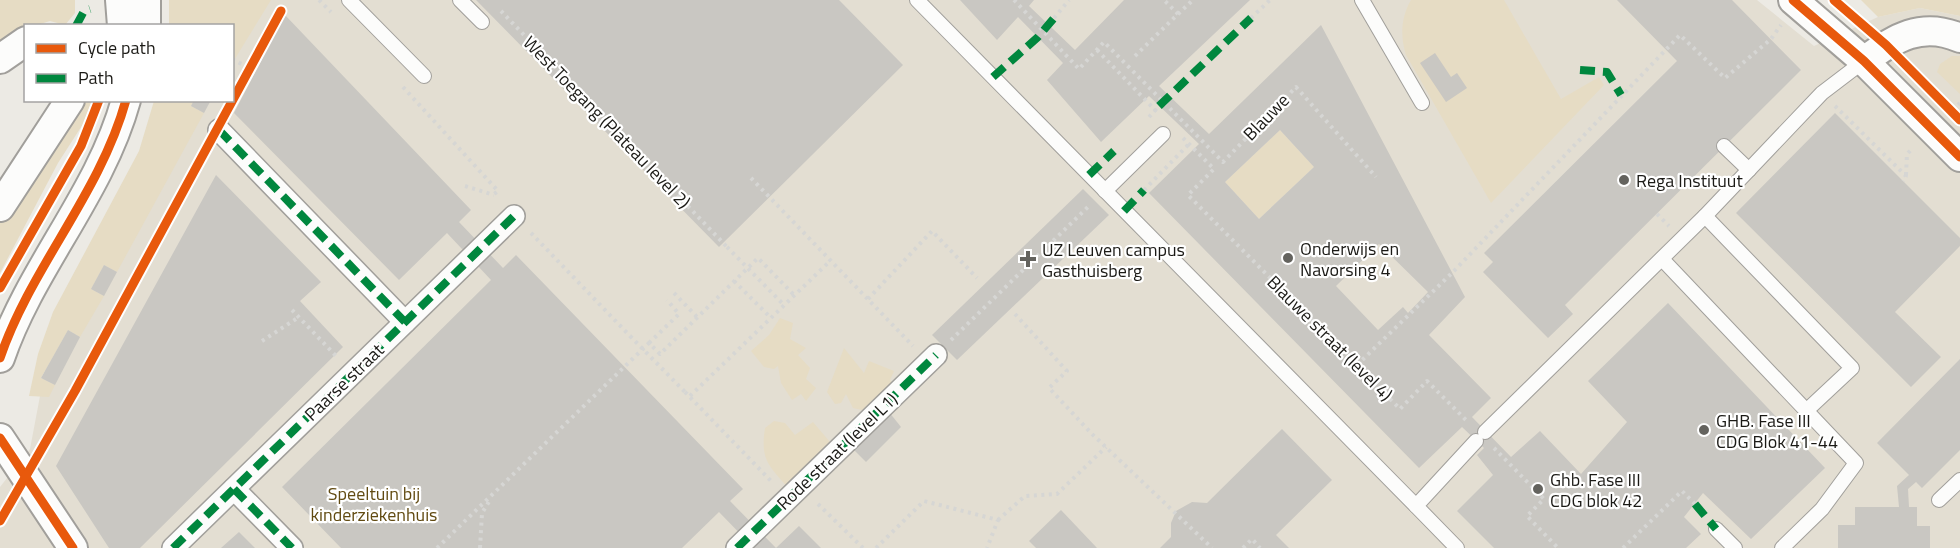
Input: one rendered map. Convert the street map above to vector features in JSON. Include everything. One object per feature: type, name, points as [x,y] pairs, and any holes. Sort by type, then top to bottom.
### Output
[{"type":"street","points":[[120,0],[122,24]]},
{"type":"street","points":[[146,0],[146,24]]},
{"type":"street","points":[[1795,2],[1864,61],[1960,157]]},
{"type":"street","points":[[1864,61],[1895,39],[1917,31],[1940,31],[1960,38]]},
{"type":"street","points":[[0,59],[24,42]]},
{"type":"street","points":[[0,207],[69,102]]},
{"type":"street","points":[[0,357],[25,300],[106,156],[125,102]]},
{"type":"street","points":[[219,130],[405,322]]},
{"type":"street","name":"Paarse straat","points":[[173,548],[514,216]]},
{"type":"street","name":"Rode straat (level L1)","points":[[737,548],[932,359]]},
{"type":"street","points":[[0,438],[73,548]]},
{"type":"street","points":[[234,489],[292,548]]},
{"type":"lane","points":[[349,0],[424,76]]},
{"type":"lane","points":[[460,0],[482,22]]},
{"type":"lane","points":[[917,0],[1457,548]]},
{"type":"lane","points":[[1368,2],[1422,103]]},
{"type":"lane","points":[[1416,506],[1662,260],[1822,93],[1864,61]]},
{"type":"lane","points":[[1105,191],[1163,134]]},
{"type":"lane","points":[[1724,146],[1749,170]]},
{"type":"lane","points":[[1705,216],[1852,368],[1806,411]]},
{"type":"lane","points":[[1662,260],[1856,463],[1822,509],[1782,548]]},
{"type":"lane","points":[[1939,500],[1960,480]]},
{"type":"lane","points":[[1716,529],[1735,548]]},
{"type":"path","points":[[319,0],[336,17]]},
{"type":"path","points":[[1014,0],[1079,69],[1097,50],[1164,119]]},
{"type":"path","points":[[1054,18],[1069,0]]},
{"type":"path","points":[[1164,0],[1178,14]]},
{"type":"path","points":[[1135,56],[1193,0]]},
{"type":"path","points":[[1251,18],[1270,0]]},
{"type":"path","points":[[1357,365],[1452,273],[1680,35],[1725,78],[1771,39],[1795,2]]},
{"type":"path","points":[[234,60],[251,69]]},
{"type":"path","points":[[246,80],[256,60]]},
{"type":"path","points":[[401,86],[498,191],[494,194]]},
{"type":"path","points":[[1822,93],[1906,176]]},
{"type":"path","points":[[1944,104],[1956,116]]},
{"type":"path","points":[[1150,115],[1160,106]]},
{"type":"path","points":[[1144,190],[1189,144],[1181,136]]},
{"type":"path","points":[[1903,181],[1906,176],[1907,154],[1914,147]]},
{"type":"path","points":[[751,178],[829,261],[932,359],[1105,191]]},
{"type":"path","points":[[465,186],[494,194],[685,392],[794,492],[863,548]]},
{"type":"path","points":[[868,299],[932,231],[977,278]]},
{"type":"path","points":[[649,344],[660,354],[758,258],[794,295]]},
{"type":"path","points":[[690,396],[829,261]]},
{"type":"path","points":[[734,281],[771,318]]},
{"type":"path","points":[[674,293],[698,318]]},
{"type":"path","points":[[437,548],[679,314],[667,300]]},
{"type":"path","points":[[292,309],[335,355]]},
{"type":"path","points":[[1015,314],[1067,371],[1049,388],[1106,447],[1176,511],[1212,548]]},
{"type":"path","points":[[262,342],[299,317]]},
{"type":"path","points":[[1482,438],[1544,499],[1527,516],[1558,548]]},
{"type":"path","points":[[987,548],[999,520],[1025,496],[1057,494],[1106,447]]},
{"type":"path","points":[[1623,548],[1682,490],[1695,504]]},
{"type":"path","points":[[480,548],[482,513],[492,496]]},
{"type":"path","points":[[876,548],[924,501],[999,520]]},
{"type":"path","points":[[1243,548],[1252,539],[1260,548]]},
{"type":"shaded area","points":[[0,0],[75,0],[75,13],[66,24],[50,21],[40,24],[24,24],[24,31],[0,46]]},
{"type":"shaded area","points":[[169,0],[271,0],[234,60],[234,24],[169,24]]},
{"type":"shaded area","name":"UZ Leuven campus Gasthuisberg","points":[[189,0],[1757,0],[1814,46],[1878,17],[1920,8],[1960,16],[1960,548],[0,548],[0,487],[30,449],[50,343],[141,176],[162,102],[234,102],[234,24],[229,24]]},
{"type":"shaded area","points":[[1411,0],[1504,0],[1561,99],[1599,77],[1604,85],[1491,203],[1406,55],[1403,27],[1405,13]]},
{"type":"shaded area","points":[[1861,0],[1960,0],[1960,16],[1920,8],[1878,17]]},
{"type":"shaded area","points":[[1952,56],[1960,56],[1960,94],[1937,72],[1940,64]]},
{"type":"shaded area","points":[[80,102],[92,102],[83,124],[58,163],[0,273],[0,220]]},
{"type":"shaded area","points":[[154,102],[193,102],[191,106],[204,113],[117,272],[104,265],[91,289],[104,296],[80,337],[68,330],[41,378],[55,385],[49,397],[29,396],[38,354],[53,312],[139,151]]},
{"type":"shaded area","points":[[1280,130],[1314,167],[1259,219],[1225,182]]},
{"type":"shaded area","points":[[780,318],[793,323],[790,339],[806,348],[798,355],[810,368],[806,379],[816,388],[806,401],[801,394],[792,400],[781,383],[778,366],[774,369],[764,367],[751,351],[769,335]]},
{"type":"shaded area","points":[[844,348],[864,373],[869,361],[894,371],[890,380],[894,385],[862,410],[853,408],[846,394],[841,403],[835,404],[827,392]]},
{"type":"shaded area","points":[[774,421],[785,423],[795,435],[813,422],[830,442],[789,489],[771,468],[765,455],[765,428]]},
{"type":"building","points":[[476,0],[839,0],[903,65],[719,247]]},
{"type":"building","points":[[960,0],[1034,0],[1029,6],[1075,50],[1124,0],[1250,0],[1159,86],[1209,134],[1321,25],[1465,297],[1429,335],[1491,398],[1472,417],[1511,457],[1540,431],[1581,474],[1627,422],[1588,381],[1668,303],[1825,468],[1751,539],[1703,493],[1684,517],[1701,534],[1686,548],[1494,548],[1457,511],[1493,475],[1477,455],[1484,448],[1462,427],[1419,468],[1149,193],[1199,144],[1149,96],[1101,142],[1047,80],[1063,63],[1018,17],[997,40]],"holes":[[[1280,130],[1314,167],[1259,219],[1225,182]],[[1379,244],[1428,292],[1408,313],[1403,307],[1378,330],[1336,286]]]},
{"type":"building","name":"Rega Instituut","points":[[1617,0],[1732,0],[1801,70],[1565,305],[1573,314],[1548,338],[1483,272],[1493,262],[1484,253],[1677,61]]},
{"type":"building","points":[[285,15],[471,210],[459,222],[503,268],[516,255],[743,489],[730,501],[776,548],[754,548],[719,512],[682,548],[341,548],[282,487],[491,280],[447,233],[399,280],[234,113]]},
{"type":"building","points":[[1435,53],[1451,77],[1457,73],[1467,88],[1446,102],[1420,63]]},
{"type":"building","points":[[193,102],[210,102],[204,113],[191,106]]},
{"type":"building","points":[[1835,113],[1960,238],[1960,246],[1895,312],[1941,357],[1911,387],[1736,213]]},
{"type":"building","points":[[216,175],[321,282],[300,301],[343,347],[140,548],[109,548],[56,466]]},
{"type":"building","points":[[1083,189],[1109,215],[957,360],[932,335]]},
{"type":"building","points":[[104,265],[117,272],[104,296],[91,289]]},
{"type":"building","points":[[68,330],[80,337],[55,385],[41,378]]},
{"type":"building","points":[[1960,359],[1960,450],[1922,488],[1916,482],[1908,489],[1909,507],[1917,507],[1917,526],[1930,526],[1930,548],[1838,548],[1838,525],[1855,525],[1855,507],[1899,507],[1897,486],[1909,475],[1877,443]]},
{"type":"building","points":[[889,412],[901,427],[866,462],[853,449]]},
{"type":"building","points":[[1282,429],[1332,480],[1276,535],[1289,548],[1160,548],[1171,537],[1171,523],[1176,511],[1192,502],[1207,503]]},
{"type":"building","points":[[1061,510],[1097,548],[1036,548],[1029,541]]},
{"type":"building","points":[[799,526],[821,548],[776,548]]},
{"type":"building","points":[[239,532],[255,548],[221,548]]},
{"type":"marked path","points":[[77,24],[84,11],[90,9]]},
{"type":"marked path","points":[[993,77],[1038,37],[1054,18]]},
{"type":"marked path","points":[[1159,106],[1251,18]]},
{"type":"marked path","points":[[1580,70],[1607,72],[1621,95]]},
{"type":"marked path","points":[[219,130],[405,322]]},
{"type":"marked path","points":[[1089,175],[1114,151]]},
{"type":"marked path","points":[[1124,211],[1144,190]]},
{"type":"marked path","points":[[173,548],[514,216]]},
{"type":"marked path","points":[[737,548],[936,355]]},
{"type":"marked path","points":[[234,489],[292,548]]},
{"type":"marked path","points":[[1695,504],[1716,529]]},
{"type":"cycle path","points":[[1793,0],[1864,61],[1960,157]]},
{"type":"cycle path","points":[[1834,0],[1886,45],[1960,120]]},
{"type":"cycle path","points":[[234,98],[281,11]]},
{"type":"cycle path","points":[[0,288],[81,146],[98,102]]},
{"type":"cycle path","points":[[0,358],[29,293],[100,167],[125,102]]},
{"type":"cycle path","points":[[0,521],[75,391],[232,102]]},
{"type":"cycle path","points":[[0,438],[73,548]]},
{"type":"place","name":"Rega Instituut","points":[[1624,180]]},
{"type":"place","name":"Onderwijs en Navorsing 4","points":[[1288,258]]},
{"type":"place","name":"UZ Leuven campus Gasthuisberg","points":[[1028,259]]},
{"type":"place","name":"GHB. Fase III CDG Blok 41-44","points":[[1704,430]]},
{"type":"place","name":"Ghb. Fase III CDG blok 42","points":[[1538,489]]},
{"type":"park label","name":"Speeltuin bij kinderziekenhuis","points":[[374,503]]}]
